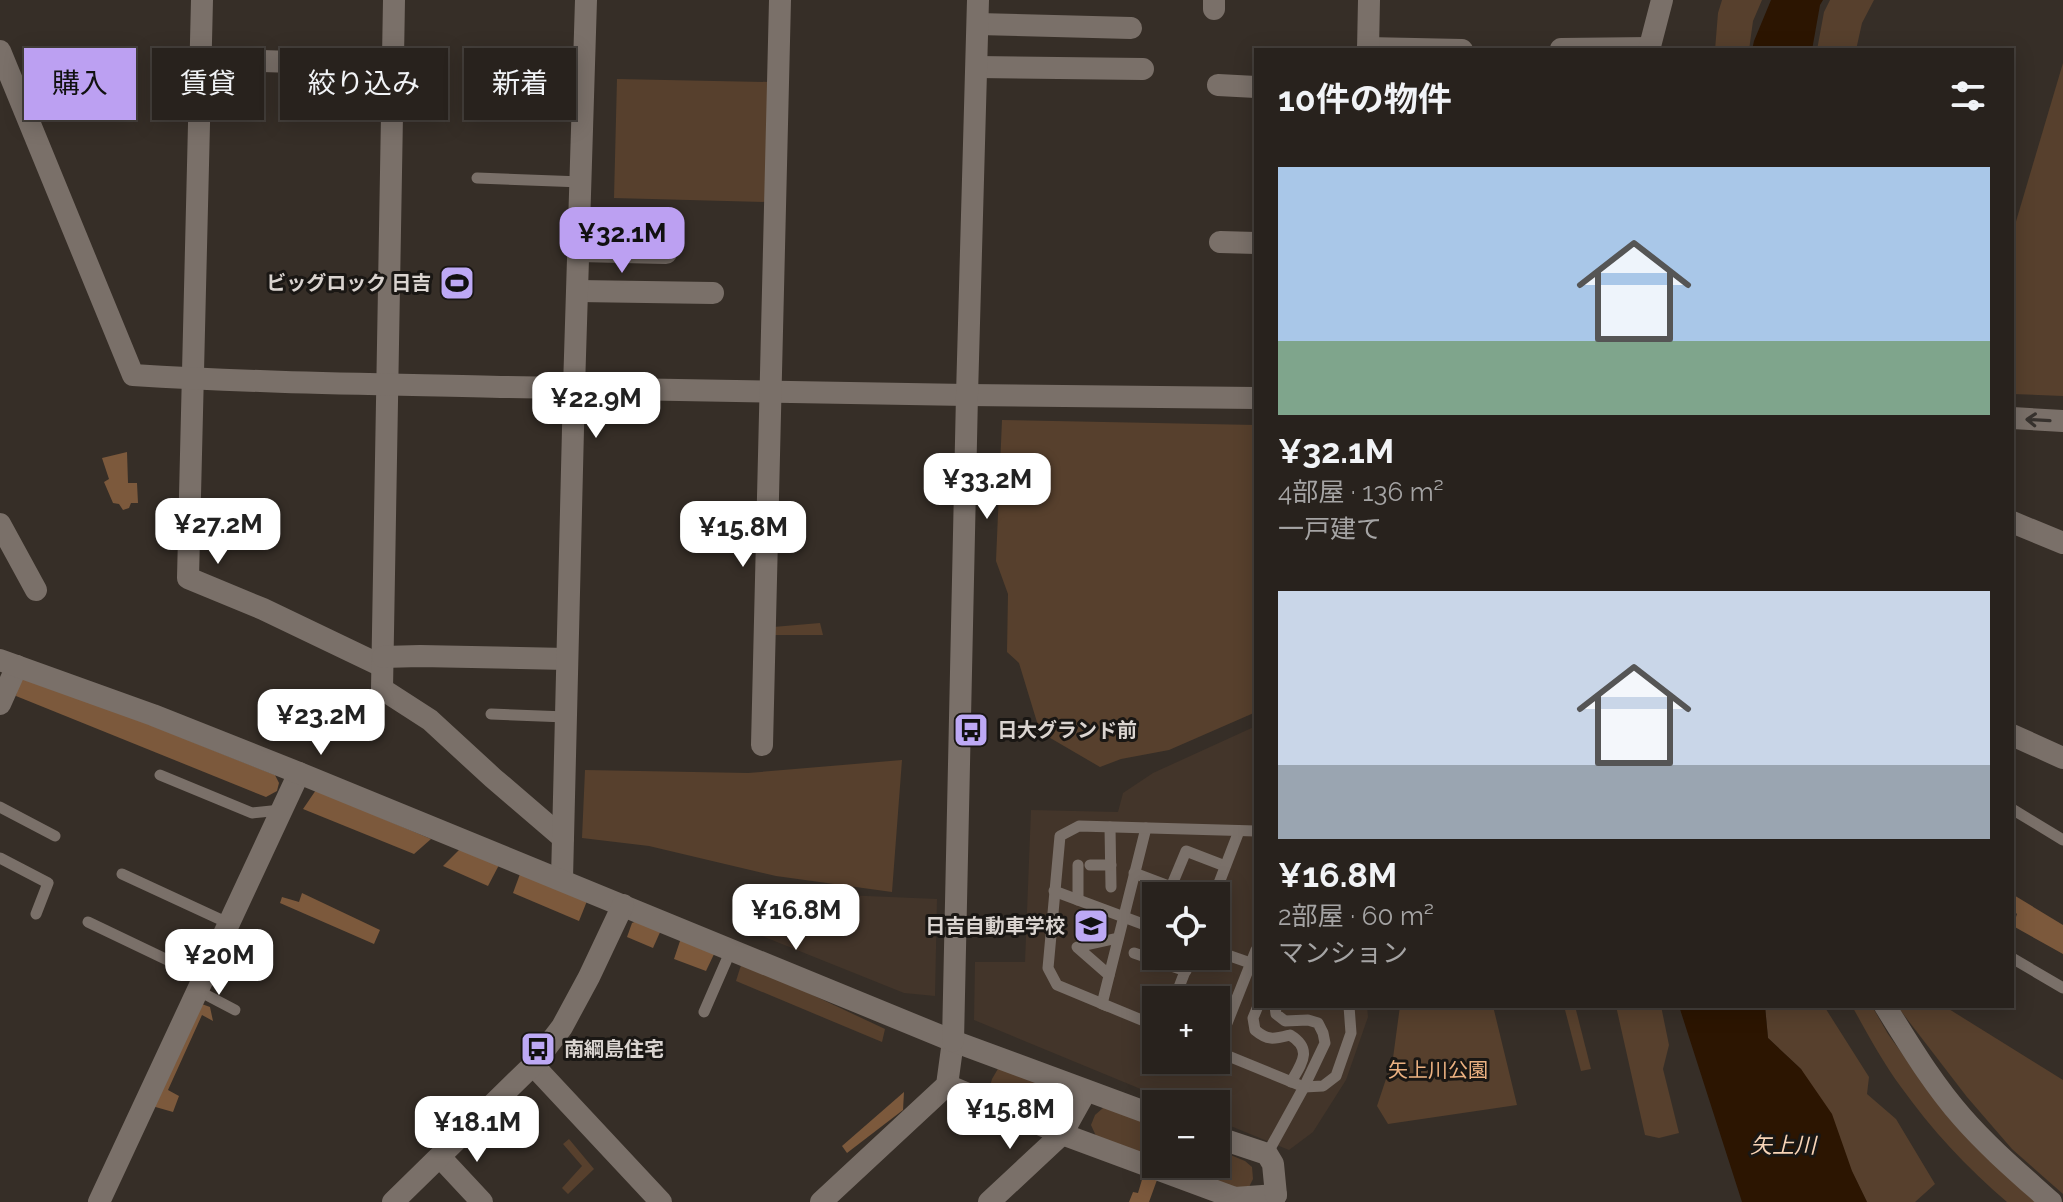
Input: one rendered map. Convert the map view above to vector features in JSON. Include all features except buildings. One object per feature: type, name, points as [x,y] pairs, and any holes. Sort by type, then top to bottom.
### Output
[{"type":"street","points":[[201,48],[202,0]]},
{"type":"street","points":[[394,0],[382,689],[430,720],[563,838]]},
{"type":"street","points":[[562,879],[586,0]]},
{"type":"street","points":[[762,745],[780,0]]},
{"type":"street","points":[[821,1202],[947,1085],[953,1041],[978,0]]},
{"type":"street","points":[[1368,48],[1369,0]]},
{"type":"street","points":[[1649,48],[1662,0]]},
{"type":"street","points":[[978,24],[1131,28]]},
{"type":"street","points":[[0,51],[133,375],[770,393],[1254,398]]},
{"type":"street","points":[[977,67],[1143,69]]},
{"type":"street","points":[[1218,86],[1254,87]]},
{"type":"street","points":[[199,120],[188,578],[382,662],[420,656],[567,659]]},
{"type":"street","points":[[1220,242],[1254,243]]},
{"type":"street","points":[[579,251],[666,253]]},
{"type":"street","points":[[578,291],[702,299]]},
{"type":"street","points":[[2014,418],[2063,421]]},
{"type":"street","points":[[2014,523],[2063,543]]},
{"type":"street","points":[[0,524],[36,590]]},
{"type":"street","points":[[0,704],[9,663],[153,715],[562,879],[953,1041],[1142,1111]]},
{"type":"street","points":[[2014,736],[2063,758]]},
{"type":"street","points":[[99,1202],[299,773]]},
{"type":"street","points":[[393,1202],[533,1065],[562,1027],[623,905]]},
{"type":"street","points":[[1886,1008],[1919,1061],[1962,1117],[2051,1202]]},
{"type":"street","points":[[533,1065],[661,1202]]},
{"type":"street","points":[[947,1085],[1062,1134],[1235,1198],[1274,1200],[1273,1164],[1267,1154],[1230,1142]]},
{"type":"street","points":[[989,1202],[1062,1134],[1086,1091]]},
{"type":"street","points":[[440,1157],[482,1202]]},
{"type":"lane","points":[[477,178],[582,182]]},
{"type":"lane","points":[[491,714],[566,717]]},
{"type":"lane","points":[[160,775],[252,813],[281,810]]},
{"type":"lane","points":[[0,807],[55,836]]},
{"type":"lane","points":[[2014,810],[2063,840]]},
{"type":"lane","points":[[1142,1020],[1057,985],[1048,968],[1060,836],[1079,826],[1254,831]]},
{"type":"lane","points":[[1110,827],[1111,887]]},
{"type":"lane","points":[[1102,1004],[1146,828]]},
{"type":"lane","points":[[1219,882],[1239,831]]},
{"type":"lane","points":[[1134,873],[1171,887],[1186,851],[1225,866]]},
{"type":"lane","points":[[0,858],[48,883],[36,914]]},
{"type":"lane","points":[[1078,900],[1084,865],[1111,865]]},
{"type":"lane","points":[[122,874],[228,923]]},
{"type":"lane","points":[[1054,891],[1142,924]]},
{"type":"lane","points":[[88,922],[200,984],[235,1010]]},
{"type":"lane","points":[[1109,975],[1077,947],[1118,938]]},
{"type":"lane","points":[[704,1012],[731,950]]},
{"type":"lane","points":[[1134,953],[1186,971],[1180,986]]},
{"type":"lane","points":[[1230,956],[1254,964],[1230,1019]]},
{"type":"lane","points":[[2014,959],[2063,988]]},
{"type":"lane","points":[[1257,1008],[1253,1018],[1255,1030],[1263,1037],[1276,1039],[1290,1035],[1299,1041],[1304,1051],[1303,1060],[1291,1082]]},
{"type":"lane","points":[[1267,1154],[1325,1043],[1318,1023],[1285,1021],[1276,1014],[1275,1008]]},
{"type":"lane","points":[[1230,1057],[1304,1087],[1323,1086],[1336,1076],[1351,1033],[1349,1008]]},
{"type":"lane","points":[[1230,1057],[1304,1087]]},
{"type":"shaded area","points":[[127,452],[128,483],[137,483],[138,503],[131,503],[129,508],[123,510],[119,504],[113,503],[104,482],[109,479],[102,458]]},
{"type":"shaded area","points":[[26,678],[36,679],[275,775],[279,783],[277,791],[266,797],[16,696],[18,682]]},
{"type":"shaded area","name":"日吉自動車学校","points":[[1254,727],[1254,1008],[1367,1008],[1368,1017],[1346,1080],[1313,1132],[1289,1150],[1230,1126],[1230,1090],[1143,1090],[974,1020],[975,962],[1025,962],[1031,810],[1118,812],[1123,793],[1153,773]]},
{"type":"shaded area","points":[[316,790],[431,839],[414,854],[303,809]]},
{"type":"shaded area","points":[[460,849],[499,865],[488,886],[443,866]]},
{"type":"shaded area","points":[[520,874],[587,901],[579,921],[513,893]]},
{"type":"shaded area","points":[[752,891],[937,899],[935,996],[904,993],[747,930]]},
{"type":"shaded area","points":[[302,893],[380,930],[374,944],[280,903],[282,897],[299,902]]},
{"type":"shaded area","points":[[2014,895],[2063,925],[2063,954],[2014,927],[2017,914],[2014,911]]},
{"type":"shaded area","points":[[639,920],[661,930],[653,948],[627,937],[632,923]]},
{"type":"shaded area","points":[[681,938],[715,952],[706,971],[674,959]]},
{"type":"shaded area","points":[[199,1003],[210,1007],[213,1021],[202,1015],[168,1090],[179,1096],[173,1112],[152,1106]]},
{"type":"shaded area","points":[[904,1092],[903,1110],[847,1153],[842,1146]]},
{"type":"shaded area","points":[[1142,1178],[1157,1180],[1149,1202],[1129,1202],[1133,1192],[1138,1193]]},
{"type":"green space","points":[[1722,0],[1762,0],[1753,21],[1749,48],[1715,48]]},
{"type":"green space","points":[[1830,0],[1874,0],[1862,23],[1856,48],[1817,48],[1824,12]]},
{"type":"green space","points":[[2063,63],[2063,396],[2014,394],[2014,228]]},
{"type":"green space","points":[[617,79],[770,82],[767,202],[614,198]]},
{"type":"green space","points":[[1002,420],[1254,425],[1254,713],[1169,750],[1121,759],[1100,767],[1040,732],[1019,663],[1007,652],[1008,594],[996,561]]},
{"type":"green space","points":[[820,623],[823,635],[773,635],[773,627]]},
{"type":"green space","points":[[902,760],[892,892],[776,876],[649,846],[582,838],[585,770],[748,773]]},
{"type":"green space","points":[[742,962],[885,1029],[882,1042],[736,981]]},
{"type":"green space","name":"矢上川公園","points":[[1400,1008],[1493,1008],[1517,1105],[1388,1124],[1377,1106],[1393,1058]]},
{"type":"green space","points":[[1565,1008],[1576,1008],[1591,1069],[1581,1071]]},
{"type":"green space","points":[[1616,1008],[1661,1008],[1669,1045],[1663,1069],[1679,1133],[1659,1138],[1645,1135]]},
{"type":"green space","points":[[1765,1008],[1825,1008],[1869,1077],[1867,1094],[1896,1119],[1935,1184],[1915,1202],[1867,1202],[1801,1069],[1768,1038]]},
{"type":"green space","points":[[1853,1008],[1873,1008],[1888,1034],[1948,1117],[2036,1202],[2007,1202],[1978,1176],[1925,1118],[1875,1047]]},
{"type":"green space","points":[[1899,1008],[1947,1008],[2063,1080],[2063,1194],[2012,1149],[1967,1097]]},
{"type":"green space","points":[[999,1067],[1065,1094],[1066,1106],[1060,1115],[1046,1117],[988,1093]]},
{"type":"green space","points":[[1113,1107],[1142,1120],[1142,1154],[1096,1136],[1091,1125],[1095,1115],[1103,1108]]},
{"type":"green space","points":[[569,1139],[594,1169],[568,1194],[562,1188],[582,1166],[563,1144]]},
{"type":"green space","points":[[1230,1155],[1252,1167],[1253,1179],[1249,1187],[1238,1191],[1208,1178],[1230,1178]]},
{"type":"water","points":[[1771,0],[1823,0],[1812,48],[1752,48]]},
{"type":"water","name":"矢上川","points":[[1680,1008],[1765,1008],[1768,1038],[1801,1069],[1832,1114],[1852,1171],[1867,1202],[1742,1202]]},
{"type":"place","name":"ビッグロック 日吉","points":[[457,283]]},
{"type":"place","name":"日大グランド前","points":[[971,730]]},
{"type":"place","name":"日吉自動車学校","points":[[1091,926]]},
{"type":"place","name":"南綱島住宅","points":[[538,1049]]}]
